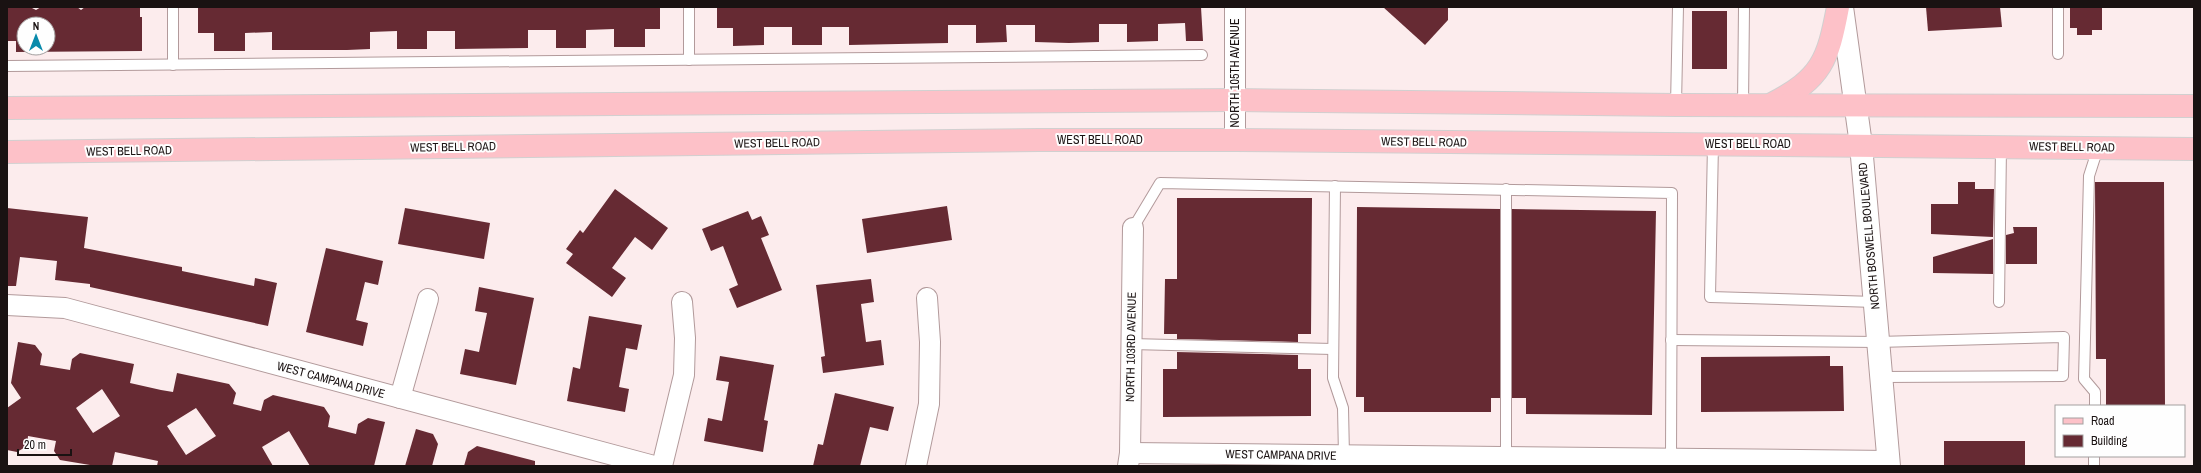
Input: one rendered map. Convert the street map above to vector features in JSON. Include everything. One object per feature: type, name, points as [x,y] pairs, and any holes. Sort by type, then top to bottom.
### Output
[{"type":"main road","points":[[1770,106],[1805,85],[1816,73],[1824,60],[1832,40],[1838,7]]},
{"type":"main road","points":[[7,108],[1236,100],[1743,106],[2194,106]]},
{"type":"main road","name":"WEST BELL ROAD","points":[[7,152],[1039,140],[1235,140],[2194,149]]},
{"type":"street","name":"NORTH 105TH AVENUE","points":[[1235,7],[1235,140]]},
{"type":"street","name":"NORTH BOSWELL BOULEVARD","points":[[1842,7],[1857,106],[1889,464]]},
{"type":"street","name":"NORTH 103RD AVENUE","points":[[1129,460],[1133,228]]},
{"type":"street","points":[[916,466],[928,404],[930,342],[926,298]]},
{"type":"street","points":[[400,398],[428,299]]},
{"type":"street","points":[[662,466],[684,375],[686,338],[682,302]]},
{"type":"street","name":"WEST CAMPANA DRIVE","points":[[7,305],[65,308],[654,466]]},
{"type":"street","name":"WEST CAMPANA DRIVE","points":[[1129,460],[1344,456],[1472,462],[1506,457],[1889,464]]},
{"type":"lane","points":[[173,7],[173,65]]},
{"type":"lane","points":[[689,7],[689,60]]},
{"type":"lane","points":[[1676,105],[1678,7]]},
{"type":"lane","points":[[1743,106],[1744,7]]},
{"type":"lane","points":[[2058,7],[2058,54]]},
{"type":"lane","points":[[7,66],[1202,55]]},
{"type":"lane","points":[[1713,144],[1710,297],[1875,302]]},
{"type":"lane","points":[[1999,302],[2001,147]]},
{"type":"lane","points":[[2095,405],[2095,392],[2084,379],[2084,372],[2088,176],[2098,148]]},
{"type":"lane","points":[[1133,228],[1160,183],[1672,193],[1671,459]]},
{"type":"lane","points":[[1335,186],[1333,378],[1343,408],[1344,456]]},
{"type":"lane","points":[[1506,189],[1506,457]]},
{"type":"lane","points":[[1671,340],[1878,342],[2064,337],[2063,376],[1881,377]]},
{"type":"lane","points":[[1131,344],[1333,349]]},
{"type":"building","points":[[7,7],[30,7],[36,10],[41,7],[77,7],[81,10],[85,7],[140,7],[140,17],[142,17],[142,51],[56,52],[56,16],[16,16],[16,41],[7,41]]},
{"type":"building","points":[[198,7],[660,7],[660,29],[645,29],[645,47],[614,47],[614,29],[586,30],[586,48],[556,48],[556,30],[528,30],[528,48],[455,49],[455,31],[427,31],[427,49],[397,49],[397,31],[370,32],[370,49],[272,50],[272,32],[245,33],[245,51],[214,51],[214,33],[198,33]]},
{"type":"building","points":[[717,7],[1201,7],[1203,41],[1186,41],[1185,23],[1158,24],[1158,41],[1127,42],[1127,24],[1099,24],[1099,42],[1069,43],[1035,42],[1035,25],[1006,25],[1007,42],[976,43],[976,25],[948,25],[948,43],[849,45],[849,27],[822,27],[822,45],[792,45],[792,27],[764,27],[764,45],[733,46],[733,28],[717,28]]},
{"type":"building","points":[[1383,7],[1448,7],[1448,20],[1425,45]]},
{"type":"building","points":[[1926,7],[2000,7],[2002,27],[1928,31]]},
{"type":"building","points":[[2070,7],[2102,7],[2102,30],[2092,30],[2092,35],[2077,35],[2077,28],[2070,28]]},
{"type":"building","points":[[1692,11],[1727,11],[1727,69],[1692,69]]},
{"type":"building","points":[[1958,182],[1975,182],[1975,189],[1994,189],[1993,237],[1931,234],[1931,204],[1958,204]]},
{"type":"building","points":[[2095,182],[2164,182],[2165,405],[2106,405],[2106,359],[2096,359]]},
{"type":"building","points":[[615,189],[668,228],[652,250],[635,237],[612,268],[626,278],[612,297],[566,263],[573,254],[566,249],[580,230],[583,233]]},
{"type":"building","points":[[1177,198],[1312,198],[1311,334],[1298,334],[1298,342],[1177,339],[1177,334],[1164,334],[1165,279],[1177,279]]},
{"type":"building","points":[[947,206],[952,240],[867,253],[862,219]]},
{"type":"building","points":[[1357,207],[1500,209],[1500,398],[1491,398],[1491,412],[1364,412],[1364,397],[1356,397]]},
{"type":"building","points":[[7,208],[88,217],[84,248],[182,267],[182,271],[254,286],[255,278],[277,283],[268,326],[90,287],[90,284],[55,280],[57,261],[20,257],[16,286],[7,286]]},
{"type":"building","points":[[405,208],[490,223],[484,259],[398,244]]},
{"type":"building","points":[[1512,209],[1656,211],[1652,415],[1526,414],[1526,398],[1512,398]]},
{"type":"building","points":[[748,211],[752,220],[761,216],[769,235],[761,238],[782,290],[737,308],[729,289],[738,285],[723,246],[711,251],[702,229]]},
{"type":"building","points":[[2013,227],[2037,227],[2037,264],[2006,264],[2006,235],[2014,233]]},
{"type":"building","points":[[1993,239],[1993,274],[1933,273],[1933,257]]},
{"type":"building","points":[[326,248],[383,261],[378,285],[365,282],[356,320],[368,323],[363,346],[306,332]]},
{"type":"building","points":[[871,279],[874,302],[861,304],[866,342],[881,340],[884,365],[823,373],[821,357],[825,356],[816,285]]},
{"type":"building","points":[[479,287],[534,298],[516,385],[460,374],[465,349],[479,352],[487,313],[475,311]]},
{"type":"building","points":[[589,316],[642,325],[637,350],[626,348],[619,387],[629,389],[625,412],[567,401],[573,367],[580,369]]},
{"type":"building","points":[[18,342],[35,345],[42,354],[40,365],[70,370],[72,359],[80,353],[134,364],[130,383],[161,390],[173,392],[177,373],[229,384],[236,393],[233,404],[261,411],[264,400],[273,395],[324,407],[330,416],[328,427],[356,434],[358,424],[368,418],[385,422],[374,466],[310,466],[289,431],[262,447],[273,466],[157,466],[158,461],[115,452],[112,466],[96,466],[60,460],[54,451],[56,441],[28,436],[27,446],[17,452],[7,450],[7,408],[21,398],[11,383]],"holes":[[[102,389],[120,416],[93,433],[76,408]],[[196,408],[216,436],[186,455],[167,426]]]},
{"type":"building","points":[[1177,352],[1298,355],[1298,369],[1311,369],[1311,416],[1163,417],[1163,369],[1177,369]]},
{"type":"building","points":[[720,356],[774,365],[764,420],[768,421],[763,452],[704,441],[708,418],[722,421],[729,382],[716,380]]},
{"type":"building","points":[[1830,356],[1830,366],[1843,366],[1844,411],[1701,412],[1701,357]]},
{"type":"building","points":[[835,393],[894,407],[888,431],[870,427],[860,466],[813,466],[818,444],[823,445]]},
{"type":"building","points":[[416,429],[433,434],[438,444],[432,466],[405,466]]},
{"type":"building","points":[[1944,441],[2025,441],[2025,466],[1944,466]]},
{"type":"building","points":[[477,446],[535,461],[535,466],[464,466],[468,452]]}]
